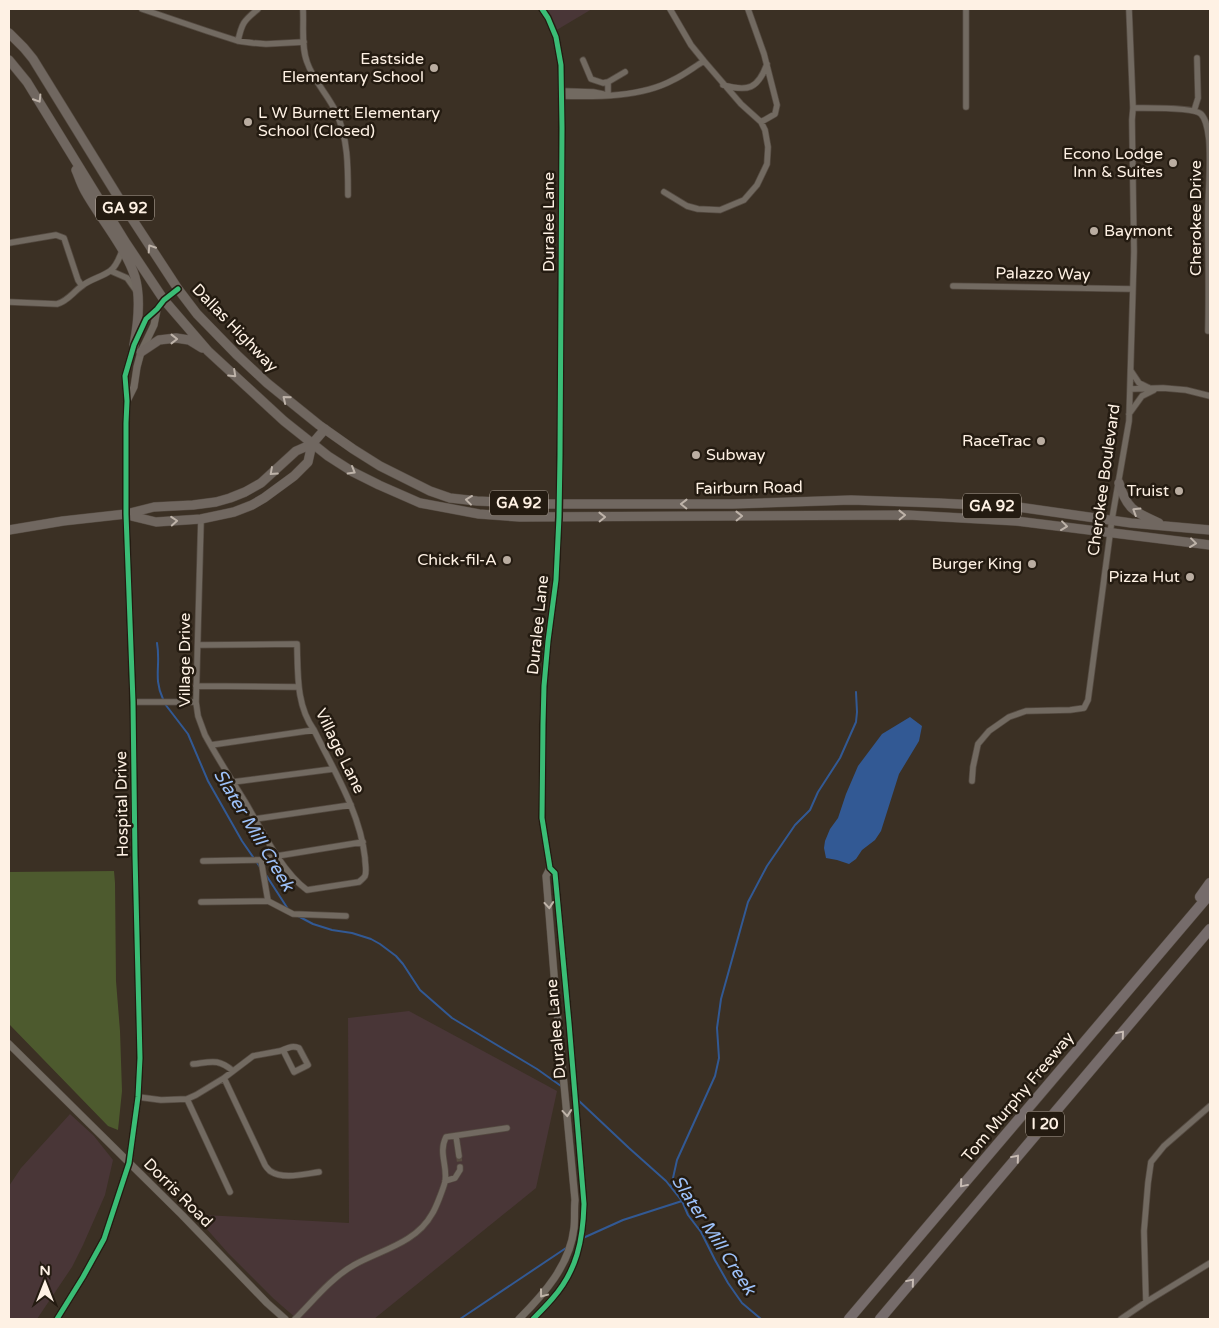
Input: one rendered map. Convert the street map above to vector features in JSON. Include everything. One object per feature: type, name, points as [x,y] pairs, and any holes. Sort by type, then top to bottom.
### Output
[{"type":"highway","points":[[1165,947],[1210,883]]},
{"type":"highway","name":"Tom Murphy Freeway","points":[[849,1319],[1210,894]]},
{"type":"highway","name":"I 20","points":[[880,1319],[1210,929]]},
{"type":"main road","name":"Dallas Highway","points":[[9,33],[33,59],[125,208],[178,289],[197,314],[236,355],[267,383],[325,429]]},
{"type":"main road","name":"Dallas Highway","points":[[9,60],[27,82],[126,243],[164,300],[208,351],[312,444]]},
{"type":"main road","points":[[69,150],[84,190],[128,259],[135,278],[138,318],[134,345]]},
{"type":"main road","points":[[141,352],[159,340],[176,338],[189,340],[208,351]]},
{"type":"main road","points":[[9,530],[126,514],[154,507],[216,502],[237,496],[261,483],[296,451],[312,444],[325,429]]},
{"type":"main road","name":"Fairburn Road","points":[[325,429],[380,466],[430,491],[450,498],[477,501],[559,504],[733,504],[851,500],[1018,507],[1131,523],[1210,530]]},
{"type":"main road","points":[[126,514],[156,522],[201,519],[234,512],[252,505],[280,488],[308,462],[312,444]]},
{"type":"main road","name":"Fairburn Road","points":[[312,444],[353,472],[420,503],[493,516],[918,515],[1016,521],[1210,545]]},
{"type":"main road","points":[[1119,483],[1124,499],[1129,507],[1166,526]]},
{"type":"street","points":[[142,9],[238,40],[266,44],[304,42]]},
{"type":"street","points":[[238,40],[241,26],[245,19],[258,9]]},
{"type":"street","points":[[303,9],[306,61],[336,112],[343,132],[347,157],[348,195]]},
{"type":"street","name":"Duralee Lane","points":[[519,1319],[540,1298],[563,1265],[574,1229],[575,1200],[546,876],[550,868],[542,818],[544,686],[556,580],[559,517],[561,65],[556,37],[542,9]]},
{"type":"street","points":[[664,192],[688,206],[698,209],[720,210],[744,200],[757,186],[767,164],[768,147],[765,130],[761,122],[723,85],[691,45],[670,9]]},
{"type":"street","points":[[748,9],[767,64],[777,106],[775,114],[761,122]]},
{"type":"street","points":[[966,9],[966,107]]},
{"type":"street","name":"Cherokee Boulevard","points":[[972,781],[978,744],[989,731],[1009,717],[1026,711],[1084,708],[1088,700],[1112,520],[1129,414],[1134,252],[1133,108],[1129,9]]},
{"type":"street","points":[[1133,108],[1194,111],[1198,98],[1197,58]]},
{"type":"street","points":[[583,60],[591,79],[603,83],[625,72]]},
{"type":"street","points":[[561,94],[593,92],[608,95],[642,92],[673,81],[704,61]]},
{"type":"street","points":[[723,85],[738,89],[754,86],[762,77],[767,64]]},
{"type":"street","points":[[608,82],[608,95]]},
{"type":"street","name":"Cherokee Drive","points":[[1194,111],[1201,114],[1207,126],[1209,147],[1208,332]]},
{"type":"street","points":[[9,243],[56,235],[64,238],[78,280],[82,286]]},
{"type":"street","points":[[9,302],[60,303],[73,295],[82,286],[111,271],[117,264],[122,251]]},
{"type":"street","points":[[111,271],[127,278],[137,292]]},
{"type":"street","name":"Palazzo Way","points":[[952,286],[1132,289]]},
{"type":"street","name":"Hospital Drive","points":[[57,1319],[104,1239],[129,1162],[138,1097],[140,1058],[133,702],[126,514],[127,401],[125,376],[134,345],[146,319],[158,309],[164,300],[178,289]]},
{"type":"street","name":"Hospital Drive","points":[[127,401],[134,387],[141,352],[154,325],[158,309]]},
{"type":"street","points":[[1131,370],[1139,383],[1149,388]]},
{"type":"street","points":[[1129,414],[1142,396],[1151,390],[1163,388]]},
{"type":"street","points":[[1130,389],[1163,388],[1186,390],[1210,396]]},
{"type":"street","name":"Village Drive","points":[[201,519],[196,702],[198,716],[205,735],[277,856],[292,877],[307,890],[359,882],[364,878]]},
{"type":"street","name":"Village Lane","points":[[198,645],[297,644],[298,687],[307,721],[314,730],[356,817],[363,842],[366,871],[364,878]]},
{"type":"street","points":[[196,686],[298,687]]},
{"type":"street","points":[[133,702],[196,702]]},
{"type":"street","points":[[211,745],[314,730]]},
{"type":"street","points":[[233,782],[333,769]]},
{"type":"street","points":[[255,819],[351,805]]},
{"type":"street","points":[[203,861],[261,860],[363,842]]},
{"type":"street","points":[[261,860],[268,901]]},
{"type":"street","name":"Duralee Lane","points":[[533,1319],[553,1299],[568,1276],[576,1259],[583,1228],[584,1204],[555,873],[550,868]]},
{"type":"street","points":[[201,902],[268,901],[293,914],[346,916]]},
{"type":"street","name":"Dorris Road","points":[[9,1044],[285,1319]]},
{"type":"street","points":[[138,1097],[161,1100],[186,1099],[224,1078],[253,1056],[294,1046],[299,1048],[308,1065],[294,1072],[283,1050]]},
{"type":"street","points":[[193,1064],[218,1061],[233,1071]]},
{"type":"street","points":[[224,1078],[265,1165],[270,1171],[279,1175],[319,1172]]},
{"type":"street","points":[[186,1099],[230,1192]]},
{"type":"street","points":[[1146,1302],[1144,1231],[1151,1162],[1164,1146],[1210,1106]]},
{"type":"street","points":[[295,1319],[337,1276],[354,1265],[417,1234],[433,1214],[445,1181],[442,1145],[446,1137],[507,1128]]},
{"type":"street","points":[[456,1136],[459,1156]]},
{"type":"street","points":[[445,1181],[455,1178],[460,1170],[460,1166]]},
{"type":"street","points":[[1121,1319],[1210,1263]]},
{"type":"shaded area","points":[[542,9],[592,9],[555,31]]},
{"type":"shaded area","points":[[409,1011],[557,1091],[536,1188],[374,1319],[297,1319],[228,1253],[205,1227],[204,1215],[349,1223],[348,1018]]},
{"type":"shaded area","points":[[70,1114],[94,1136],[113,1160],[105,1195],[72,1267],[37,1319],[9,1319],[9,1186],[21,1168]]},
{"type":"green space","points":[[114,871],[116,981],[122,1091],[118,1130],[108,1126],[9,1024],[9,872]]},
{"type":"water","points":[[910,717],[922,726],[919,741],[899,774],[881,831],[875,840],[849,864],[826,858],[825,841],[830,829],[838,818],[858,766],[882,734]]},
{"type":"waterway","name":"Slater Mill Creek","points":[[157,643],[158,684],[163,699]]},
{"type":"waterway","points":[[671,1187],[677,1160],[715,1076],[719,1058],[717,1028],[721,999],[748,902],[767,866],[795,825],[810,810],[818,792],[840,758],[856,722],[856,692]]},
{"type":"waterway","name":"Slater Mill Creek","points":[[165,704],[188,734],[208,781],[242,841],[260,867]]},
{"type":"waterway","name":"Slater Mill Creek","points":[[266,875],[288,909]]},
{"type":"waterway","name":"Slater Mill Creek","points":[[298,916],[313,924],[332,930],[352,933],[380,944],[403,964],[420,990],[452,1018],[537,1069],[561,1086]]},
{"type":"waterway","name":"Slater Mill Creek","points":[[578,1100],[666,1181],[682,1201],[688,1215],[701,1232],[728,1283],[742,1303],[761,1319]]},
{"type":"waterway","points":[[583,1238],[623,1220],[682,1201]]},
{"type":"waterway","points":[[460,1319],[566,1248]]},
{"type":"tunnel","points":[[459,1156],[460,1167]]},
{"type":"cycle path","points":[[533,1319],[561,1288],[573,1266],[580,1242],[584,1204],[555,873],[550,868],[542,818],[544,686],[556,580],[559,517],[562,128],[561,65],[556,37],[542,9]]},
{"type":"cycle path","points":[[57,1319],[104,1239],[129,1163],[138,1097],[140,1058],[133,702],[126,514],[127,401],[125,376],[134,345],[146,319],[164,300],[178,289]]},
{"type":"place","name":"Eastside Elementary School","points":[[434,68]]},
{"type":"place","name":"L W Burnett Elementary School (Closed)","points":[[248,122]]},
{"type":"place","name":"Econo Lodge Inn & Suites","points":[[1173,163]]},
{"type":"place","name":"Baymont","points":[[1094,231]]},
{"type":"place","name":"RaceTrac","points":[[1041,441]]},
{"type":"place","name":"Subway","points":[[696,455]]},
{"type":"place","name":"Truist","points":[[1179,491]]},
{"type":"place","name":"Chick-fil-A","points":[[507,560]]},
{"type":"place","name":"Burger King","points":[[1032,564]]},
{"type":"place","name":"Pizza Hut","points":[[1190,577]]}]
